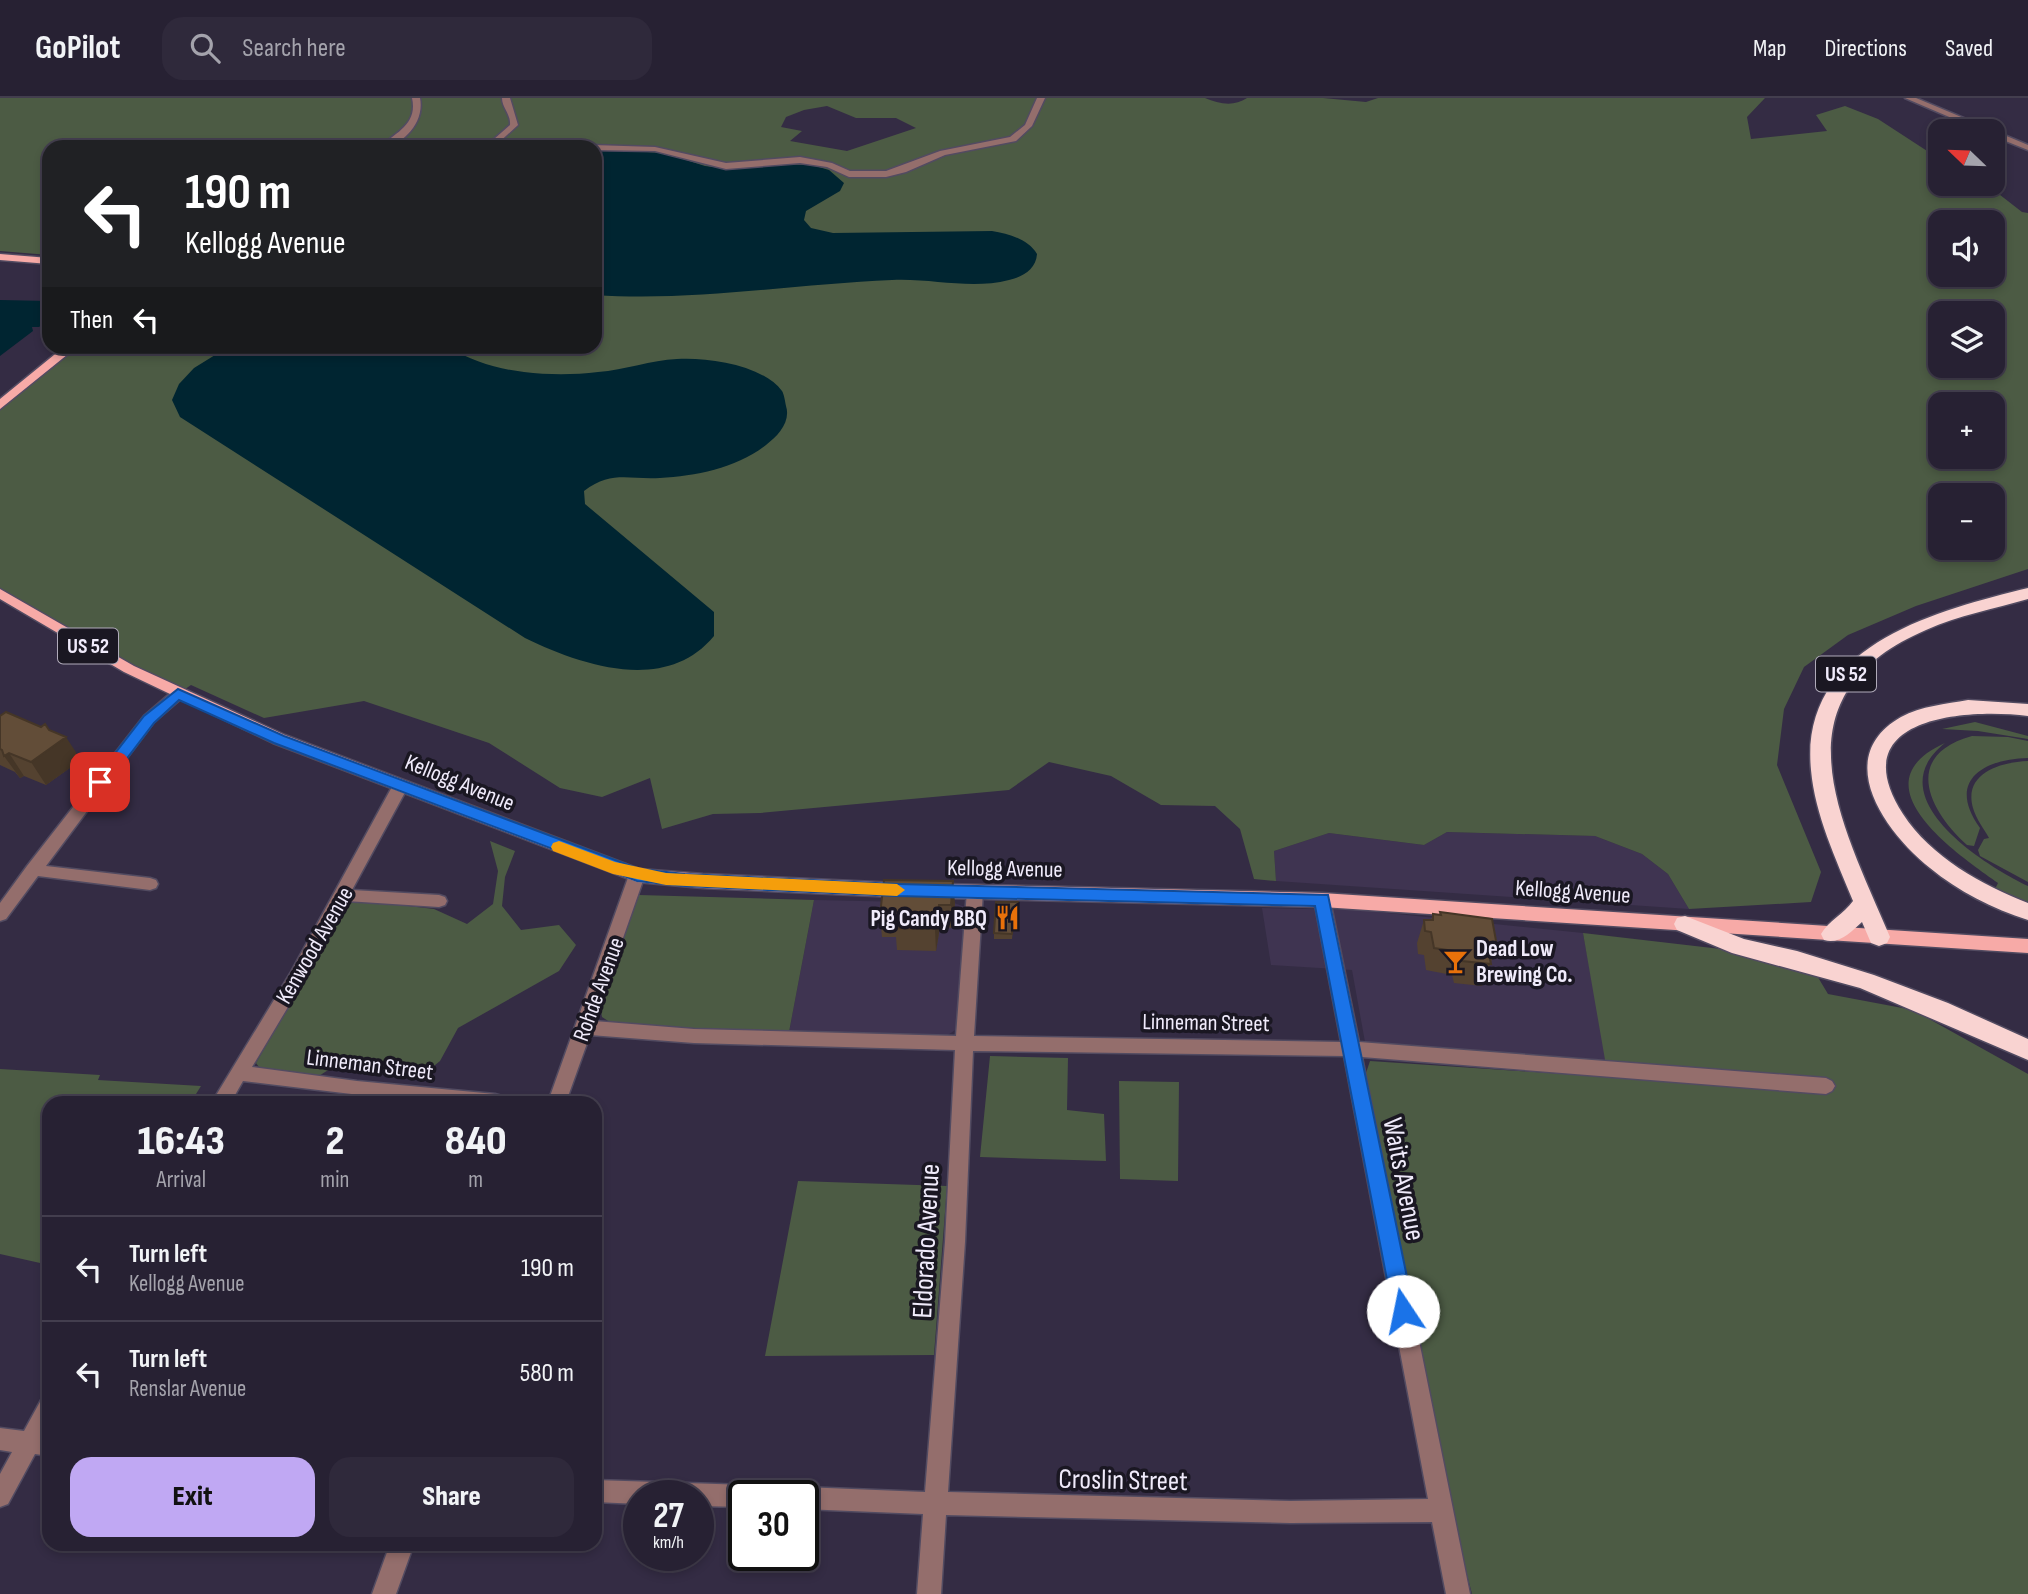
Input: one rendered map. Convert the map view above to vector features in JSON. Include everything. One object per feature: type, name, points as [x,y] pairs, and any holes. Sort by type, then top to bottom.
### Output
[{"type":"highway","name":"US 52","points":[[1879,937],[1824,793],[1818,740],[1827,704],[1847,673],[1874,651],[1908,631],[2028,593]]},
{"type":"highway","points":[[2028,710],[1968,705],[1908,719],[1883,743],[1877,765],[1877,778],[1885,802],[1916,844],[1974,887],[2028,912]]},
{"type":"highway","points":[[1832,933],[1853,918],[1865,901]]},
{"type":"highway","points":[[1685,924],[1740,947],[1797,960],[1867,981],[1940,1010],[2028,1050]]},
{"type":"main road","points":[[0,257],[42,260]]},
{"type":"main road","points":[[0,405],[63,354]]},
{"type":"main road","name":"Kellogg Avenue","points":[[0,593],[129,670],[279,739],[637,875],[717,882],[1322,900],[2028,946]]},
{"type":"street","points":[[393,140],[414,121],[419,109],[416,98]]},
{"type":"street","points":[[498,140],[514,124],[514,114],[506,105],[506,98]]},
{"type":"street","points":[[602,147],[655,149],[726,166],[800,160],[829,165],[849,174],[887,174],[943,153],[1013,139],[1028,126],[1041,98]]},
{"type":"street","points":[[1909,98],[1959,119]]},
{"type":"street","points":[[2006,139],[2028,148]]},
{"type":"street","points":[[0,915],[149,719],[178,694]]},
{"type":"street","name":"Kenwood Avenue","points":[[225,1096],[343,895],[401,785]]},
{"type":"street","points":[[33,870],[150,884]]},
{"type":"street","name":"Rohde Avenue","points":[[559,1096],[637,875]]},
{"type":"street","name":"Eldorado Avenue","points":[[929,1594],[953,1270],[975,891]]},
{"type":"street","points":[[343,895],[439,901]]},
{"type":"street","name":"Waits Avenue","points":[[1322,900],[1458,1594]]},
{"type":"street","name":"Linneman Street","points":[[584,1027],[719,1037],[1350,1049],[1826,1086]]},
{"type":"street","name":"Linneman Street","points":[[239,1073],[431,1096]]},
{"type":"street","points":[[0,1439],[40,1444]]},
{"type":"street","points":[[0,1496],[40,1444]]},
{"type":"street","points":[[602,1491],[728,1495]]},
{"type":"street","name":"Croslin Street","points":[[819,1498],[1290,1512],[1441,1510]]},
{"type":"street","points":[[384,1594],[399,1551]]},
{"type":"shaded area","points":[[1447,832],[1595,836],[1642,854],[1668,874],[1689,909],[1276,881],[1274,851],[1329,833],[1424,845]]},
{"type":"shaded area","points":[[814,900],[954,903],[965,907],[958,1028],[945,1037],[789,1032]]},
{"type":"shaded area","points":[[1262,908],[1358,910],[1583,933],[1607,1060],[1365,1042],[1352,970],[1271,965]]},
{"type":"green space","points":[[0,98],[1205,98],[1226,104],[1247,98],[1323,98],[1366,102],[1378,98],[1765,98],[1747,117],[1751,139],[1827,131],[1816,115],[1845,106],[1878,119],[1928,152],[1928,196],[2001,196],[2022,212],[2028,213],[2028,569],[1916,606],[1848,635],[1804,667],[1784,709],[1777,765],[1821,872],[1811,902],[1689,909],[1668,874],[1642,854],[1595,836],[1447,832],[1424,845],[1329,833],[1274,851],[1276,881],[1254,879],[1240,829],[1215,806],[1161,805],[1111,776],[1049,762],[1009,790],[760,813],[713,814],[662,829],[650,778],[602,797],[560,788],[489,743],[364,701],[264,718],[191,685],[178,694],[0,593],[0,405],[64,354],[602,354],[602,140],[42,140],[42,254],[0,251]],"holes":[[[827,106],[856,118],[896,118],[916,128],[847,151],[790,141],[802,131],[781,127],[786,117]]]},
{"type":"green space","points":[[1975,722],[2028,736],[2028,739],[1978,731],[1942,729]]},
{"type":"green space","points":[[1972,736],[2008,737],[2028,741],[2028,758],[2012,759],[1984,768],[1968,785],[1970,812],[1980,828],[1974,846],[1967,845],[1941,815],[1929,784],[1930,769],[1936,756],[1950,745]]},
{"type":"green space","points":[[1945,743],[1927,764],[1923,785],[1929,806],[1944,827],[1964,846],[2028,886],[2028,909],[1995,889],[1998,883],[1939,837],[1922,818],[1911,798],[1909,778],[1919,760]]},
{"type":"green space","points":[[2028,761],[2028,882],[1980,856],[1978,850],[1984,839],[1989,838],[1974,812],[1971,796],[1979,778],[1987,772],[2007,764]]},
{"type":"green space","points":[[490,841],[515,851],[505,877],[502,906],[521,930],[559,925],[576,945],[559,971],[458,1028],[440,1061],[418,1079],[333,1067],[314,1079],[262,1071],[256,1063],[349,899],[434,909],[467,924],[493,904],[498,871]]},
{"type":"green space","points":[[639,895],[814,900],[789,1032],[616,1026],[602,1017],[600,1005]]},
{"type":"green space","points":[[1583,933],[1738,951],[1813,969],[1828,994],[1913,1010],[2028,1074],[2028,1594],[1472,1594],[1456,1532],[1366,1073],[1370,1061],[1608,1077]]},
{"type":"green space","points":[[990,1056],[1068,1058],[1067,1110],[1104,1114],[1106,1161],[980,1157]]},
{"type":"green space","points":[[0,1069],[100,1075],[98,1080],[201,1086],[195,1096],[42,1096],[42,1263],[0,1254]]},
{"type":"green space","points":[[1119,1081],[1179,1082],[1178,1181],[1120,1179]]},
{"type":"green space","points":[[798,1181],[947,1186],[934,1355],[765,1356]]},
{"type":"water","points":[[602,149],[664,153],[705,166],[730,169],[776,164],[812,165],[829,170],[844,183],[840,191],[806,211],[804,220],[811,228],[833,233],[992,231],[1023,241],[1037,254],[1034,264],[1024,274],[994,283],[892,280],[631,297],[602,295]]},
{"type":"water","points":[[0,300],[42,301],[42,325],[32,327],[33,331],[0,356]]},
{"type":"water","points":[[217,354],[462,354],[494,366],[542,374],[608,371],[677,359],[718,361],[748,369],[773,382],[782,391],[787,418],[775,437],[766,445],[729,465],[688,475],[612,478],[594,484],[584,491],[585,504],[714,612],[714,636],[694,654],[672,665],[648,670],[623,669],[572,658],[525,638],[180,417],[172,400],[179,384],[194,368]]},
{"type":"building","points":[[6,712],[41,727],[45,724],[49,730],[66,737],[31,762],[9,753],[4,756],[0,749],[0,716]]},
{"type":"building","points":[[884,880],[953,881],[951,905],[939,905],[935,929],[895,928],[896,915],[880,915]]},
{"type":"building","name":"Pig Candy BBQ","points":[[996,902],[1018,902],[1017,922],[1013,922],[1012,934],[994,933]]},
{"type":"building","points":[[1440,912],[1492,919],[1497,946],[1487,945],[1491,964],[1462,961],[1460,952],[1434,948],[1431,932],[1425,931],[1424,920],[1433,920],[1433,914],[1441,915]]},
{"type":"slow traffic","points":[[559,847],[613,868],[666,879],[897,890]]},
{"type":"place","name":"Pig Candy BBQ","points":[[1007,918]]},
{"type":"place","name":"Dead Low Brewing Co.","points":[[1456,961]]},
{"type":"route","points":[[100,782],[149,719],[170,698],[178,694],[279,739],[637,875],[666,879],[897,890],[1322,900],[1403,1311]]}]
